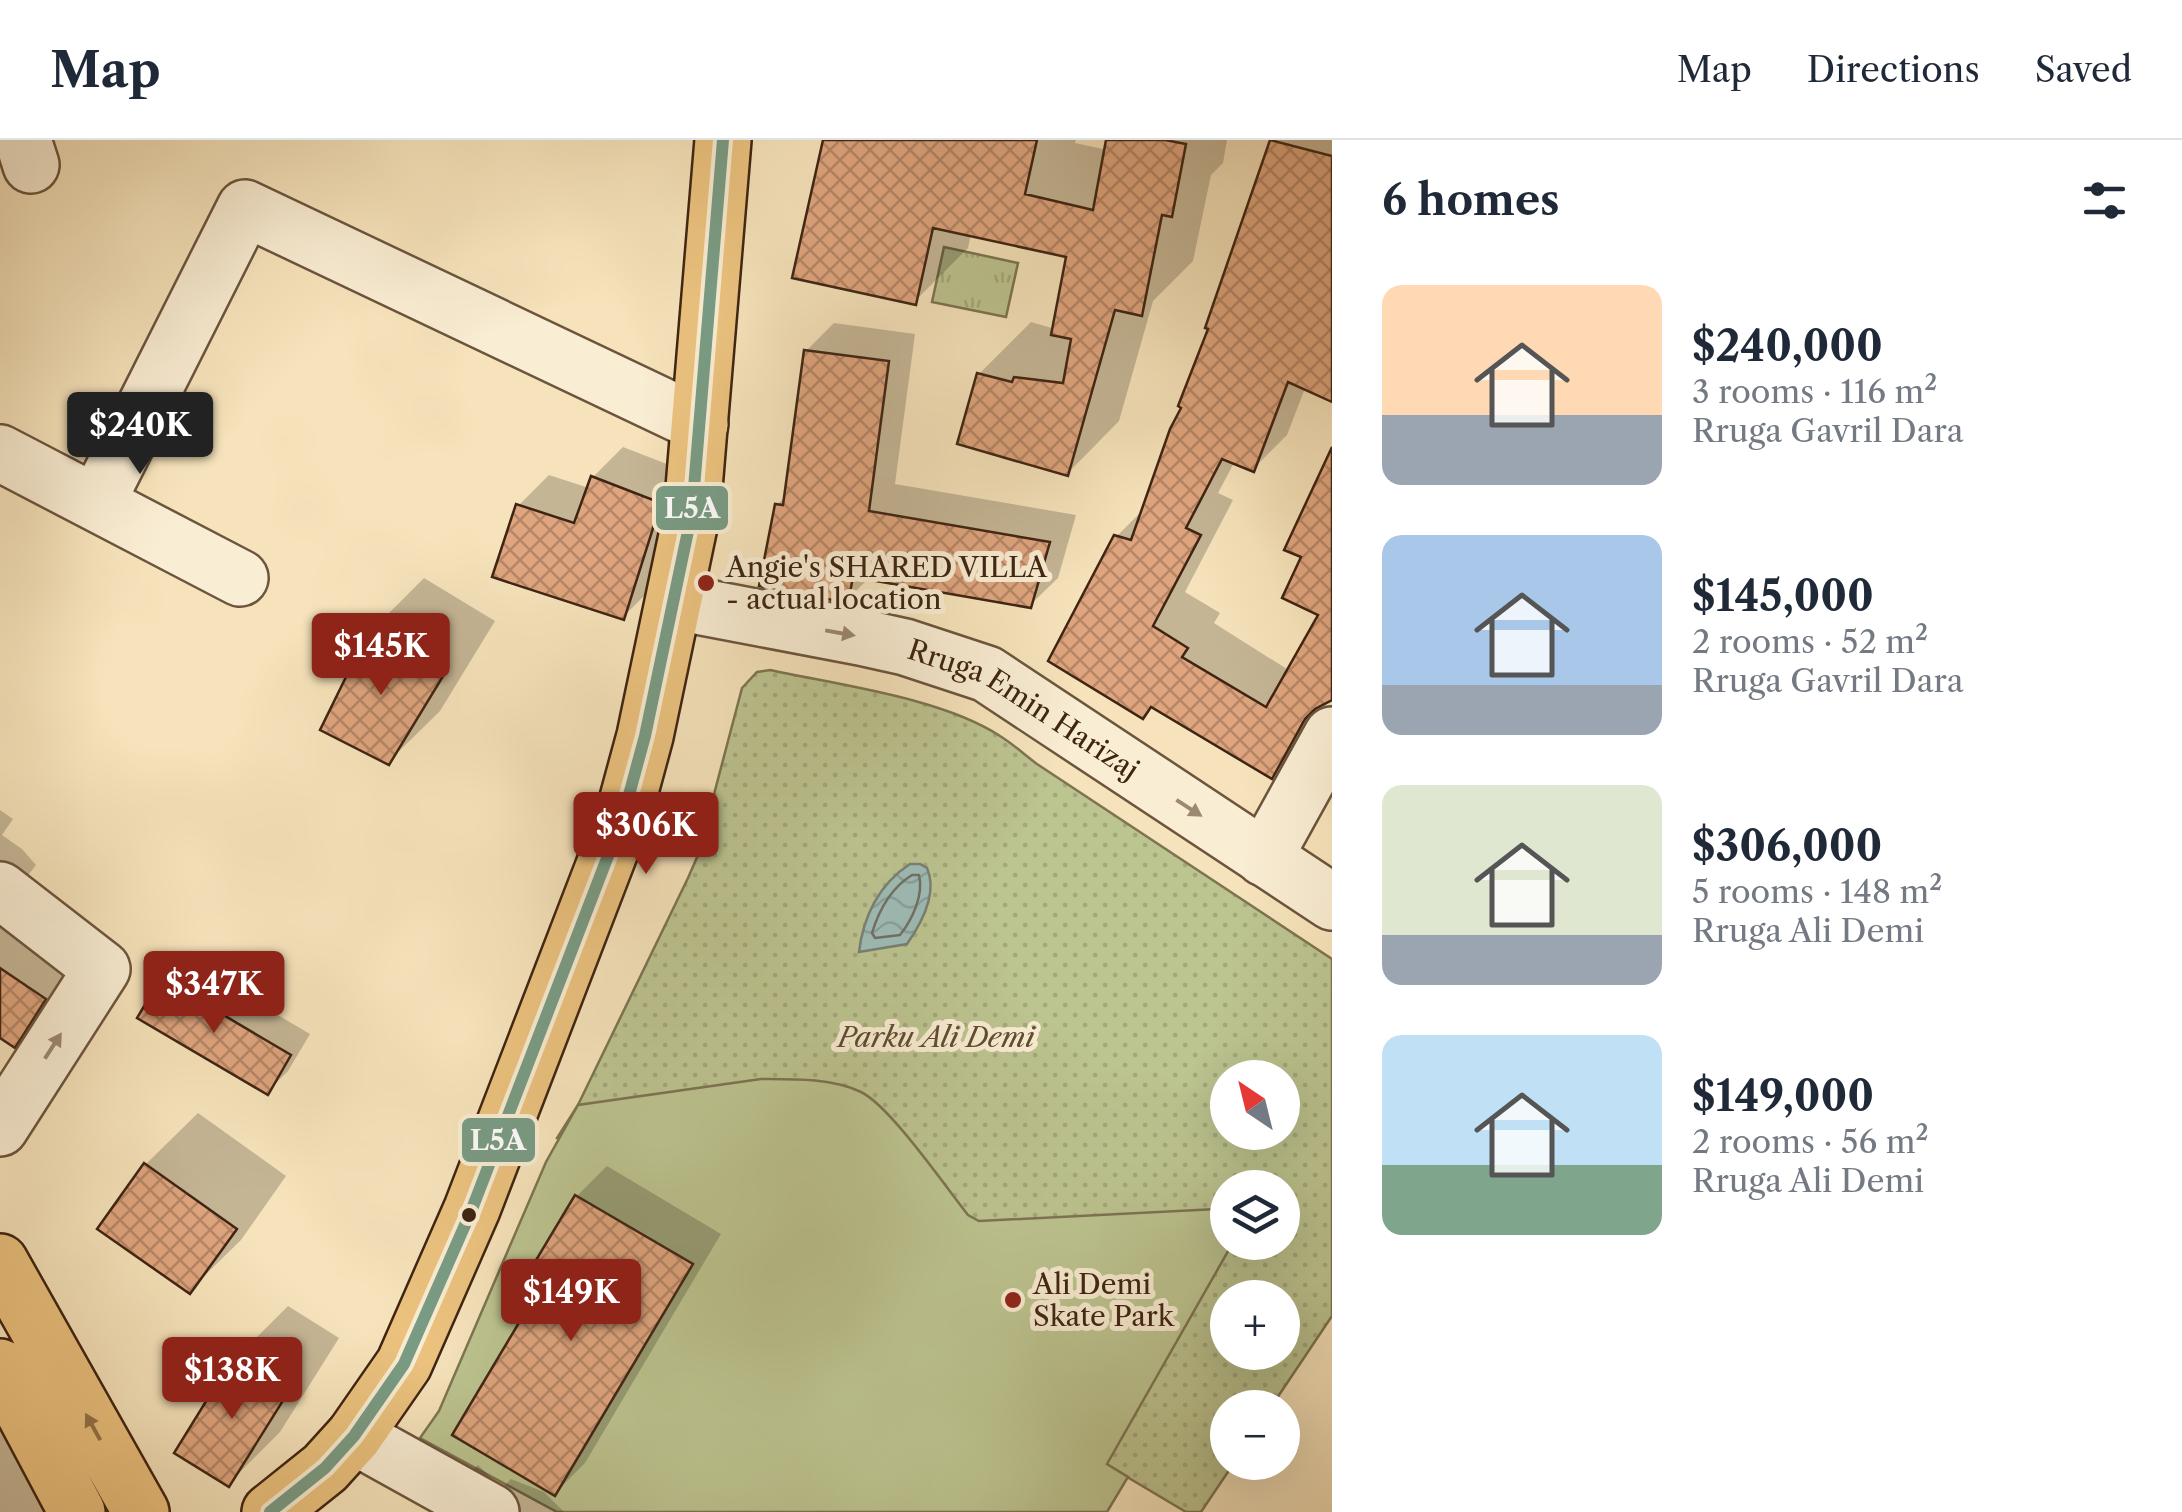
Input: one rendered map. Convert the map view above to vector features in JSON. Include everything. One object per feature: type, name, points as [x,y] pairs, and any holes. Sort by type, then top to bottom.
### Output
[{"type":"main road","points":[[270,1512],[307,1485],[354,1436],[404,1364],[472,1210],[623,817],[676,602],[692,512],[723,140]]},
{"type":"main road","points":[[0,1262],[140,1512]]},
{"type":"main road","points":[[0,1367],[76,1512]]},
{"type":"street","points":[[97,502],[244,208],[700,424]]},
{"type":"street","points":[[0,453],[240,578]]},
{"type":"street","name":"Rruga Emin Harizaj","points":[[676,602],[860,636],[987,674],[1332,902]]},
{"type":"street","points":[[1264,858],[1332,734]]},
{"type":"street","points":[[0,890],[102,969],[0,1128]]},
{"type":"street","points":[[354,1436],[491,1512]]},
{"type":"green space","points":[[944,247],[1018,263],[1006,317],[932,302]]},
{"type":"green space","name":"Parku Ali Demi","points":[[770,670],[889,694],[976,723],[1332,959],[1332,1316],[1300,1364],[1300,1280],[1210,1280],[1210,1370],[1296,1370],[1282,1390],[1210,1390],[1210,1480],[1223,1480],[1201,1512],[1186,1512],[557,1138],[578,1105],[698,855],[742,688],[757,672]]},
{"type":"green space","points":[[761,1079],[825,1082],[850,1087],[873,1100],[917,1148],[968,1215],[979,1221],[1210,1209],[1210,1260],[1223,1260],[1107,1464],[1128,1477],[1107,1512],[557,1512],[420,1438],[439,1411],[546,1162],[578,1105]]},
{"type":"water","points":[[910,864],[927,868],[930,878],[929,898],[918,927],[907,944],[859,952],[874,902]]},
{"type":"building","points":[[823,140],[1037,140],[1025,194],[1093,210],[1106,140],[1186,144],[1172,217],[1162,215],[1142,316],[1115,310],[1068,476],[957,444],[977,373],[1012,382],[1014,377],[1063,383],[1071,339],[1051,335],[1066,257],[933,228],[916,305],[792,278]]},
{"type":"building","points":[[1270,140],[1332,156],[1332,402],[1288,382],[1254,472],[1222,459],[1186,528],[1201,535],[1153,626],[1188,648],[1182,657],[1266,707],[1318,615],[1282,598],[1301,557],[1284,550],[1332,447],[1332,700],[1305,719],[1272,779],[1151,707],[1143,719],[1048,661],[1114,535],[1131,540],[1181,408],[1178,406],[1208,329],[1205,328]]},
{"type":"building","points":[[804,350],[889,361],[869,511],[1050,542],[1031,608],[853,577],[848,603],[759,586],[775,504],[783,505]]},
{"type":"building","points":[[591,476],[661,503],[624,620],[492,577],[516,504],[574,523]]},
{"type":"building","points":[[370,628],[445,673],[389,765],[320,730]]},
{"type":"building","points":[[0,968],[46,999],[15,1048],[0,1038]]},
{"type":"building","points":[[161,978],[291,1055],[268,1095],[137,1018]]},
{"type":"building","points":[[144,1163],[237,1229],[190,1294],[97,1229]]},
{"type":"building","points":[[575,1195],[693,1264],[555,1496],[452,1435],[523,1316],[508,1307]]},
{"type":"building","points":[[234,1356],[289,1391],[229,1487],[174,1453]]},
{"type":"transit line","name":"L5A","points":[[270,1512],[325,1468],[354,1436],[404,1364],[472,1209],[623,817],[645,736],[692,512],[723,140]]},
{"type":"place","name":"Angie's SHARED VILLA - actual location","points":[[706,583]]},
{"type":"place","name":"Ali Demi Skate Park","points":[[1013,1300]]}]
